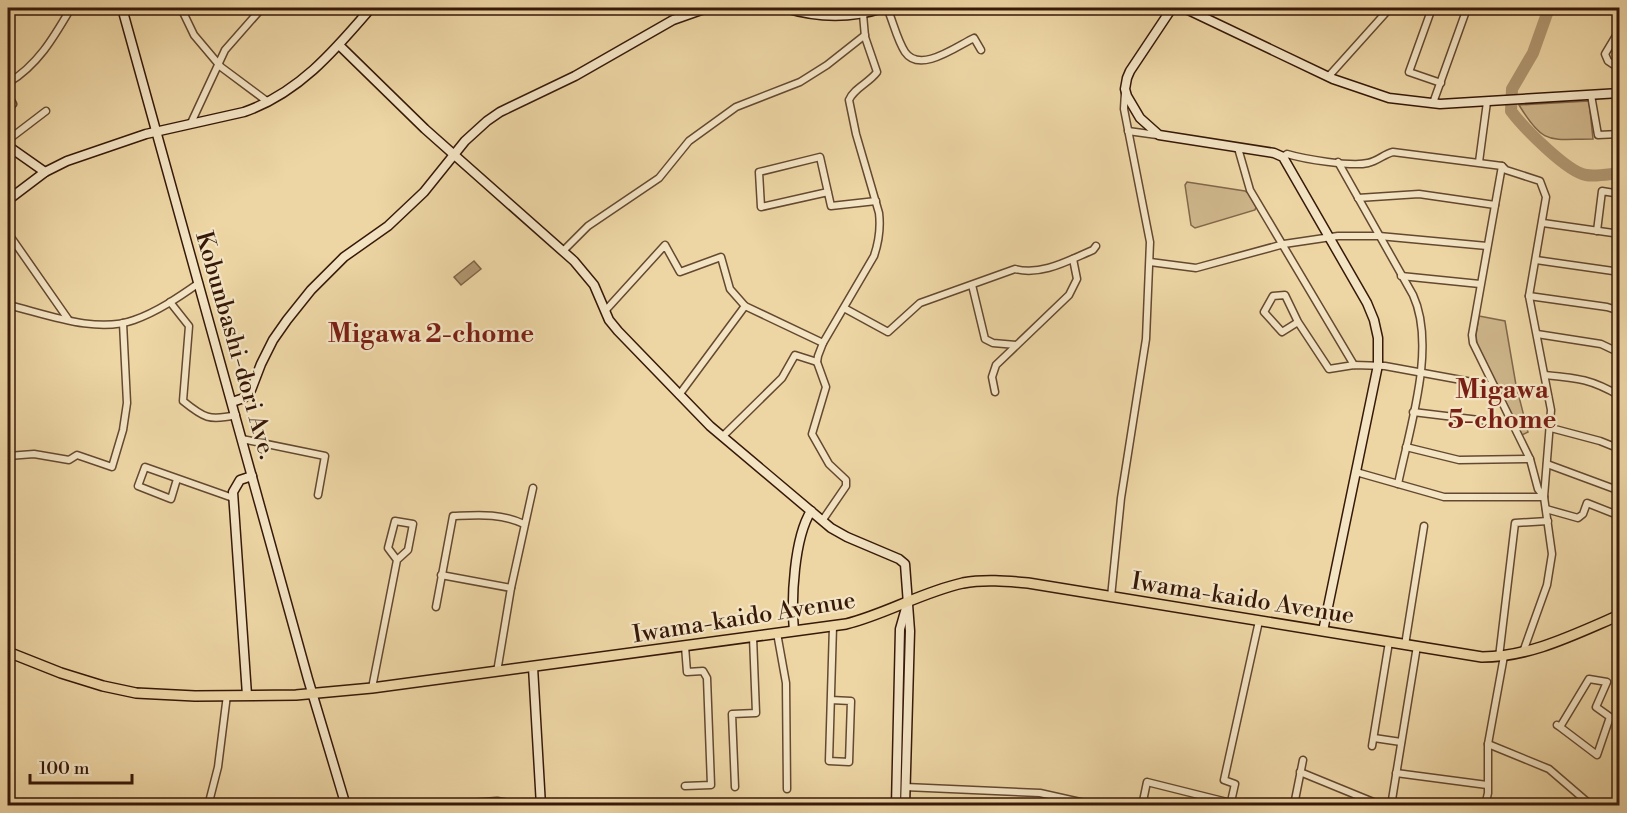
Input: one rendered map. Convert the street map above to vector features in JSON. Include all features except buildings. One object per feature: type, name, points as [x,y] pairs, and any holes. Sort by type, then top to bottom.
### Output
[{"type":"main road","name":"Iwama-kaido Avenue","points":[[8,655],[125,691],[185,696],[312,694],[496,672],[833,626],[871,617],[943,588],[983,581],[1013,581],[1482,657],[1523,653],[1620,615]]},
{"type":"street","points":[[8,82],[24,73],[54,36],[71,8]]},
{"type":"street","name":"Kobunbashi-dori Ave.","points":[[122,8],[312,694],[345,804]]},
{"type":"street","points":[[181,8],[194,35],[218,63],[268,102]]},
{"type":"street","points":[[191,123],[218,63],[233,39],[262,8]]},
{"type":"street","points":[[8,200],[45,172],[76,157],[157,131],[244,112],[268,102],[309,75],[371,8]]},
{"type":"street","points":[[232,402],[244,398],[251,390],[273,340],[311,290],[344,257],[388,225],[424,192],[454,153],[473,133],[500,112],[575,76],[673,20],[707,8]]},
{"type":"street","points":[[785,8],[825,16],[862,14],[885,8],[904,51],[911,58],[922,61],[932,59],[974,38],[981,50]]},
{"type":"street","points":[[1111,597],[1121,498],[1146,339],[1150,262],[1150,242],[1124,109],[1125,88],[1130,71],[1172,8]]},
{"type":"street","points":[[1184,8],[1328,76],[1389,98],[1433,103],[1486,102],[1620,93]]},
{"type":"street","points":[[1328,76],[1357,46],[1388,8]]},
{"type":"street","points":[[1432,8],[1409,72],[1441,83]]},
{"type":"street","points":[[1433,103],[1466,11],[1457,8]]},
{"type":"street","points":[[822,521],[846,486],[846,480],[830,464],[812,434],[826,387],[816,362],[823,343],[874,256],[879,240],[880,226],[876,201],[856,134],[849,100],[851,95],[872,79],[877,72],[865,35],[862,14]]},
{"type":"street","points":[[1620,29],[1605,54],[1608,61],[1620,69]]},
{"type":"street","points":[[562,251],[588,226],[659,178],[689,141],[736,107],[800,82],[827,65],[865,35]]},
{"type":"street","points":[[339,45],[425,129],[562,251],[594,285],[605,311],[618,331],[722,437],[839,534],[904,562],[907,574],[910,631],[905,806]]},
{"type":"street","points":[[1125,88],[1129,101],[1140,118],[1159,135]]},
{"type":"street","points":[[8,95],[13,104],[8,108]]},
{"type":"street","points":[[1591,96],[1598,135],[1620,134]]},
{"type":"street","points":[[1479,162],[1486,102]]},
{"type":"street","points":[[8,140],[46,111]]},
{"type":"street","points":[[1128,131],[1274,153],[1283,157],[1374,320],[1378,338],[1378,365],[1323,631]]},
{"type":"street","points":[[8,146],[45,172]]},
{"type":"street","points":[[1238,148],[1250,190],[1354,365]]},
{"type":"street","points":[[1283,157],[1287,154],[1366,164],[1382,159],[1387,153],[1393,152],[1502,166],[1506,170],[1540,181],[1546,197],[1529,296],[1551,410],[1544,497],[1552,554],[1550,572],[1523,653]]},
{"type":"street","points":[[828,192],[761,207],[759,172],[820,156],[828,192],[831,206],[876,201]]},
{"type":"street","points":[[1338,162],[1413,295],[1421,316],[1421,373],[1398,484]]},
{"type":"street","points":[[1502,166],[1480,284],[1472,335],[1473,343],[1530,459],[1538,489],[1544,497]]},
{"type":"street","points":[[1597,231],[1602,191],[1620,195]]},
{"type":"street","points":[[1358,198],[1419,194],[1495,205]]},
{"type":"street","points":[[1543,223],[1620,234]]},
{"type":"street","points":[[8,232],[68,319]]},
{"type":"street","points":[[1150,262],[1196,268],[1281,245],[1329,236],[1379,236],[1487,246]]},
{"type":"street","points":[[605,311],[665,245],[680,272],[721,257],[730,289],[745,306],[823,343]]},
{"type":"street","points":[[844,308],[888,332],[920,303],[1015,269],[1028,272],[1060,264],[1093,250],[1096,246]]},
{"type":"street","points":[[995,392],[992,377],[996,365],[1070,295],[1077,279],[1073,259]]},
{"type":"street","points":[[1536,260],[1620,272]]},
{"type":"street","points":[[1401,276],[1480,284]]},
{"type":"street","points":[[8,305],[98,325],[123,323],[136,320],[199,283]]},
{"type":"street","points":[[972,285],[985,339],[993,343],[1016,345]]},
{"type":"street","points":[[1298,322],[1282,332],[1264,312],[1273,296],[1285,295],[1298,322],[1329,369],[1354,365],[1378,365],[1494,386]]},
{"type":"street","points":[[1529,296],[1607,307],[1620,311]]},
{"type":"street","points":[[170,302],[189,326],[183,401],[202,416],[211,418],[236,415]]},
{"type":"street","points":[[679,395],[745,306]]},
{"type":"street","points":[[8,456],[34,454],[69,460],[77,455],[112,467],[123,430],[127,403],[123,323]]},
{"type":"street","points":[[1537,334],[1601,344],[1620,353]]},
{"type":"street","points":[[722,437],[782,378],[795,355],[816,362]]},
{"type":"street","points":[[1545,375],[1591,381],[1620,396]]},
{"type":"street","points":[[1413,412],[1512,424]]},
{"type":"street","points":[[1551,428],[1600,441],[1620,449]]},
{"type":"street","points":[[242,439],[325,456],[318,495]]},
{"type":"street","points":[[1406,447],[1459,460],[1530,459]]},
{"type":"street","points":[[1547,465],[1620,491]]},
{"type":"street","points":[[177,479],[171,499],[138,486],[145,467],[233,498]]},
{"type":"street","points":[[1356,472],[1444,497],[1544,497]]},
{"type":"street","points":[[247,695],[233,498],[240,480],[252,476]]},
{"type":"street","points":[[496,672],[511,588],[533,488]]},
{"type":"street","points":[[1546,508],[1578,518],[1583,514],[1587,504],[1620,516]]},
{"type":"street","points":[[794,631],[793,609],[801,532],[811,511]]},
{"type":"street","points":[[436,607],[453,516],[489,514],[508,517],[524,524]]},
{"type":"street","points":[[372,688],[397,560],[408,550],[413,524],[395,521],[388,548],[397,560]]},
{"type":"street","points":[[1485,806],[1488,793],[1488,744],[1501,656],[1515,522],[1548,521]]},
{"type":"street","points":[[1405,645],[1420,564],[1419,548],[1424,526]]},
{"type":"street","points":[[441,575],[511,588]]},
{"type":"street","points":[[896,806],[900,629],[907,602]]},
{"type":"street","points":[[1142,806],[1147,782],[1230,804],[1235,784],[1224,780],[1259,621]]},
{"type":"street","points":[[831,700],[851,701],[849,762],[829,761],[833,626]]},
{"type":"street","points":[[777,633],[786,683],[787,789]]},
{"type":"street","points":[[735,787],[732,714],[756,713],[753,637]]},
{"type":"street","points":[[1372,746],[1389,642]]},
{"type":"street","points":[[684,786],[711,785],[707,678],[703,671],[687,672],[685,646]]},
{"type":"street","points":[[1391,806],[1417,646]]},
{"type":"street","points":[[533,667],[541,806]]},
{"type":"street","points":[[1589,679],[1607,682],[1596,707],[1610,717],[1597,754],[1558,726],[1589,679]]},
{"type":"street","points":[[208,806],[218,767],[227,695]]},
{"type":"street","points":[[1374,738],[1401,742]]},
{"type":"street","points":[[1488,744],[1550,769],[1592,806]]},
{"type":"street","points":[[1294,805],[1303,760]]},
{"type":"street","points":[[1300,772],[1383,806]]},
{"type":"street","points":[[1396,773],[1487,785]]},
{"type":"street","points":[[905,787],[1040,793],[1098,806]]},
{"type":"street","points":[[1611,806],[1620,796]]},
{"type":"street","points":[[1576,806],[1582,798]]},
{"type":"street","points":[[430,806],[496,801],[529,806]]},
{"type":"street","points":[[345,804],[392,806]]},
{"type":"shaded area","points":[[1589,101],[1593,139],[1557,139],[1542,134],[1519,105]]},
{"type":"shaded area","points":[[1187,182],[1245,191],[1256,207],[1255,210],[1195,228],[1191,225],[1185,185]]},
{"type":"shaded area","points":[[474,261],[481,269],[461,285],[454,277]]},
{"type":"shaded area","points":[[1479,316],[1505,321],[1516,385],[1528,432],[1522,435],[1477,344]]},
{"type":"waterway","points":[[1549,8],[1533,53],[1512,89],[1511,111],[1546,148],[1578,172],[1594,176],[1620,173]]},
{"type":"district","name":"Migawa 2-chome","points":[[431,333]]},
{"type":"district","name":"Migawa 5-chome","points":[[1502,404]]}]
